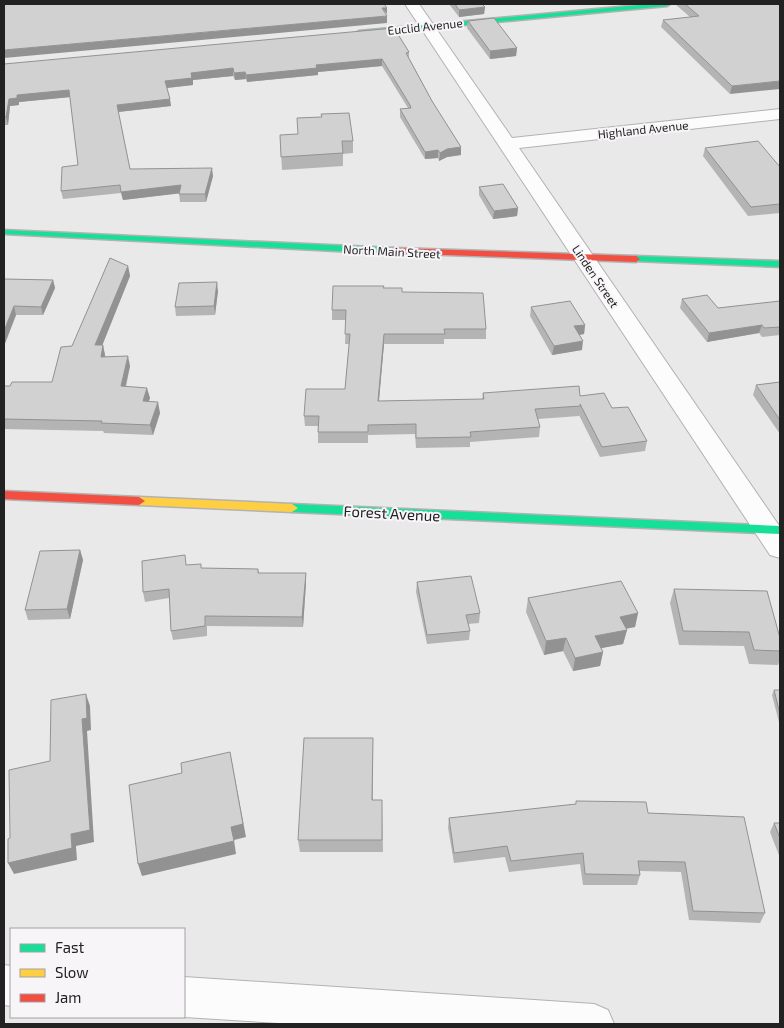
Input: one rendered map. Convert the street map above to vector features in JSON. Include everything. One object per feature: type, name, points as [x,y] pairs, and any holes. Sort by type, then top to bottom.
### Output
[{"type":"street","name":"Linden Street","points":[[412,4],[584,259],[774,529],[780,548]]},
{"type":"street","name":"Euclid Avenue","points":[[352,33],[667,4]]},
{"type":"street","name":"Highland Avenue","points":[[507,144],[780,114]]},
{"type":"street","name":"North Main Street","points":[[4,232],[584,259],[780,264]]},
{"type":"street","name":"Forest Avenue","points":[[4,495],[774,529]]},
{"type":"street","points":[[185,997],[594,1024]]},
{"type":"building","points":[[4,4],[384,4],[387,8],[382,8],[387,16],[4,50]]},
{"type":"building","points":[[455,4],[482,4],[485,7],[459,10]]},
{"type":"building","points":[[685,4],[778,4],[780,6],[780,81],[732,86],[663,20],[699,16]]},
{"type":"building","points":[[494,18],[517,48],[490,51],[468,21]]},
{"type":"building","points":[[394,28],[409,52],[406,53],[432,101],[461,147],[447,149],[440,153],[438,150],[425,152],[400,109],[411,108],[410,105],[382,59],[316,65],[317,68],[246,75],[245,72],[234,73],[233,68],[191,73],[192,78],[165,81],[170,99],[117,105],[130,169],[212,168],[205,194],[179,194],[181,185],[121,192],[120,185],[61,191],[62,167],[78,165],[69,90],[17,95],[17,98],[9,99],[6,117],[4,117],[4,64]]},
{"type":"building","points":[[349,113],[353,141],[342,141],[343,153],[281,157],[280,135],[298,134],[297,118],[322,117],[321,114]]},
{"type":"building","points":[[758,141],[780,167],[780,204],[751,207],[705,148]]},
{"type":"building","points":[[503,184],[518,208],[494,211],[479,187]]},
{"type":"building","points":[[110,258],[128,266],[95,345],[103,345],[101,357],[128,356],[121,386],[147,388],[143,401],[158,402],[150,425],[101,423],[102,421],[4,419],[4,386],[10,386],[12,382],[52,382],[61,347],[72,346]]},
{"type":"building","points":[[4,279],[53,280],[41,307],[14,306],[4,331]]},
{"type":"building","points":[[217,282],[214,306],[175,307],[179,283]]},
{"type":"building","points":[[333,286],[384,286],[383,288],[402,288],[402,292],[483,293],[486,329],[444,329],[445,334],[384,334],[378,401],[484,399],[483,393],[579,386],[580,396],[604,393],[612,408],[628,407],[647,441],[602,447],[580,404],[581,406],[535,409],[540,427],[470,432],[471,437],[416,438],[416,424],[368,425],[368,432],[318,432],[319,416],[304,416],[306,389],[345,389],[350,334],[345,334],[346,310],[332,310]]},
{"type":"building","points":[[707,295],[718,308],[780,301],[780,327],[764,328],[762,325],[709,333],[682,299]]},
{"type":"building","points":[[570,301],[585,325],[574,326],[583,341],[554,346],[531,307]]},
{"type":"building","points":[[780,382],[780,420],[756,385]]},
{"type":"building","points":[[80,550],[67,609],[25,610],[40,551]]},
{"type":"building","points":[[185,555],[186,565],[201,564],[201,568],[258,569],[258,573],[306,573],[302,617],[205,616],[205,626],[171,631],[169,589],[143,592],[142,561]]},
{"type":"building","points":[[471,576],[480,613],[466,615],[470,631],[427,635],[417,582]]},
{"type":"building","points":[[621,581],[638,613],[620,617],[627,630],[595,636],[603,652],[575,658],[566,638],[546,641],[528,598]]},
{"type":"building","points":[[674,589],[767,591],[780,638],[780,651],[754,650],[749,632],[683,631]]},
{"type":"building","points":[[774,690],[780,690],[780,714]]},
{"type":"building","points":[[86,694],[87,718],[82,719],[90,830],[71,834],[72,848],[8,863],[8,839],[10,838],[9,770],[50,761],[51,700]]},
{"type":"building","points":[[304,738],[373,738],[372,800],[382,800],[382,840],[298,840]]},
{"type":"building","points":[[230,752],[243,824],[231,827],[234,841],[138,864],[129,785],[182,773],[181,763]]},
{"type":"building","points":[[576,801],[646,802],[648,813],[744,817],[765,913],[693,911],[685,862],[638,861],[640,875],[585,874],[583,853],[511,861],[507,846],[454,853],[449,818],[576,804]]},
{"type":"building","points":[[774,823],[780,823],[780,838]]},
{"type":"traffic: fast","points":[[359,33],[667,4]]},
{"type":"traffic: fast","points":[[4,232],[394,251]]},
{"type":"traffic: fast","points":[[636,259],[780,264]]},
{"type":"traffic: fast","points":[[292,508],[780,530]]},
{"type":"traffic: slow","points":[[139,501],[292,508]]},
{"type":"traffic: jam","points":[[394,251],[636,259]]},
{"type":"traffic: jam","points":[[4,495],[139,501]]}]
